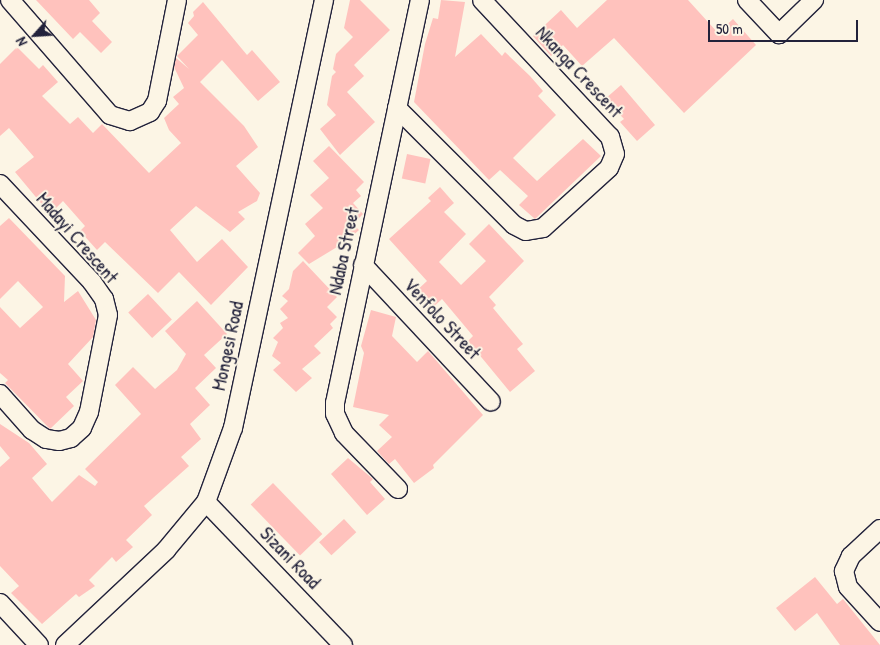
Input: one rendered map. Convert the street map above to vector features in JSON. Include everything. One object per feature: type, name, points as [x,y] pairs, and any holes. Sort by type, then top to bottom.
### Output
[{"type":"street","points":[[10,0],[110,114],[130,121],[150,112],[158,101],[177,0]]},
{"type":"street","name":"Mongesi Road","points":[[65,645],[166,550],[206,502],[233,428],[324,0]]},
{"type":"street","name":"Ndaba Street","points":[[398,489],[344,433],[335,414],[363,265],[420,0]]},
{"type":"street","name":"Nkanga Crescent","points":[[396,108],[514,225],[526,231],[543,228],[609,168],[615,154],[610,138],[482,0]]},
{"type":"street","points":[[747,0],[779,34],[814,0]]},
{"type":"street","name":"Madayi Crescent","points":[[0,184],[92,282],[104,299],[108,316],[89,412],[82,428],[70,438],[59,441],[46,439],[32,430],[0,394]]},
{"type":"street","name":"Venfolo Street","points":[[363,265],[491,402]]},
{"type":"street","name":"Sizani Road","points":[[206,502],[342,645]]},
{"type":"street","points":[[880,530],[851,556],[844,571],[848,587],[880,622]]},
{"type":"street","points":[[0,603],[39,645]]},
{"type":"building","points":[[36,0],[89,0],[100,13],[92,21],[112,42],[101,53],[80,32],[73,39]]},
{"type":"building","points":[[350,0],[360,0],[390,30],[354,65],[364,76],[347,92],[375,122],[340,155],[320,129],[336,115],[327,105],[332,76],[336,72],[333,69],[336,54],[353,37],[344,28]]},
{"type":"building","points":[[441,0],[465,2],[455,57],[481,34],[502,56],[505,52],[530,76],[543,91],[538,96],[556,115],[513,158],[537,181],[583,139],[601,156],[535,219],[519,205],[528,196],[500,170],[489,180],[414,102],[425,44],[433,18],[438,19]]},
{"type":"building","points":[[607,0],[688,0],[718,33],[733,19],[756,45],[684,113],[614,38],[582,66],[563,45],[551,56],[533,36],[561,10],[577,28]]},
{"type":"building","points":[[203,2],[247,55],[252,50],[280,82],[258,101],[222,60],[200,82],[244,126],[258,147],[236,166],[260,193],[257,201],[238,212],[245,219],[230,232],[196,206],[170,230],[197,262],[222,239],[248,267],[211,305],[179,272],[158,293],[105,242],[97,250],[80,231],[85,226],[63,201],[50,214],[15,172],[34,157],[9,128],[0,136],[0,64],[17,47],[39,69],[43,65],[58,82],[42,96],[70,124],[78,117],[93,133],[102,124],[149,173],[181,143],[169,130],[164,118],[179,104],[173,97],[184,88],[174,67],[176,58],[189,69],[177,56],[198,35],[188,23],[194,16],[193,12]]},
{"type":"building","points":[[621,85],[655,125],[637,141],[620,122],[624,119],[605,99]]},
{"type":"building","points":[[329,146],[364,182],[356,190],[361,196],[353,203],[363,214],[353,224],[359,230],[347,241],[309,264],[298,253],[315,236],[305,224],[323,208],[310,195],[329,178],[313,161]]},
{"type":"building","points":[[407,154],[430,159],[425,183],[402,178]]},
{"type":"building","points":[[440,187],[454,203],[444,212],[466,234],[439,262],[461,285],[486,261],[469,244],[489,224],[524,261],[489,297],[496,305],[493,308],[523,344],[517,349],[535,371],[510,392],[468,341],[473,336],[442,299],[430,310],[414,293],[427,281],[389,239],[431,201],[428,198]]},
{"type":"building","points":[[9,218],[65,276],[64,302],[78,291],[96,320],[93,337],[68,364],[83,381],[66,397],[74,406],[50,429],[5,383],[8,380],[0,373],[0,307],[20,328],[43,307],[18,281],[0,299],[0,226]]},
{"type":"building","points":[[303,261],[337,297],[327,307],[337,317],[330,324],[333,328],[314,346],[321,353],[302,369],[312,378],[296,392],[273,370],[281,363],[272,356],[278,342],[273,338],[283,328],[280,323],[288,318],[280,309],[288,301],[282,296],[289,289],[293,271]]},
{"type":"building","points":[[148,294],[172,320],[152,338],[128,312]]},
{"type":"building","points":[[197,301],[227,334],[204,355],[216,368],[195,388],[210,405],[190,424],[201,439],[181,457],[189,466],[144,506],[152,515],[126,540],[133,547],[116,562],[112,557],[89,580],[95,586],[79,597],[76,594],[42,624],[11,593],[19,586],[0,566],[0,467],[10,458],[0,446],[0,424],[29,443],[47,464],[32,478],[52,502],[79,475],[95,486],[98,482],[85,469],[141,414],[115,385],[133,367],[155,389],[177,370],[186,354],[165,331]]},
{"type":"building","points":[[371,310],[396,317],[392,336],[417,362],[428,351],[483,415],[433,465],[434,468],[414,483],[395,459],[389,464],[377,451],[392,437],[379,425],[389,415],[353,407],[364,353],[361,346]]},
{"type":"building","points":[[348,458],[373,479],[370,482],[385,499],[367,515],[331,474]]},
{"type":"building","points":[[273,483],[322,534],[300,556],[251,505]]},
{"type":"building","points":[[344,519],[356,532],[331,555],[319,542]]},
{"type":"building","points":[[815,577],[837,604],[843,599],[880,645],[840,645],[817,613],[795,631],[776,608]]}]
